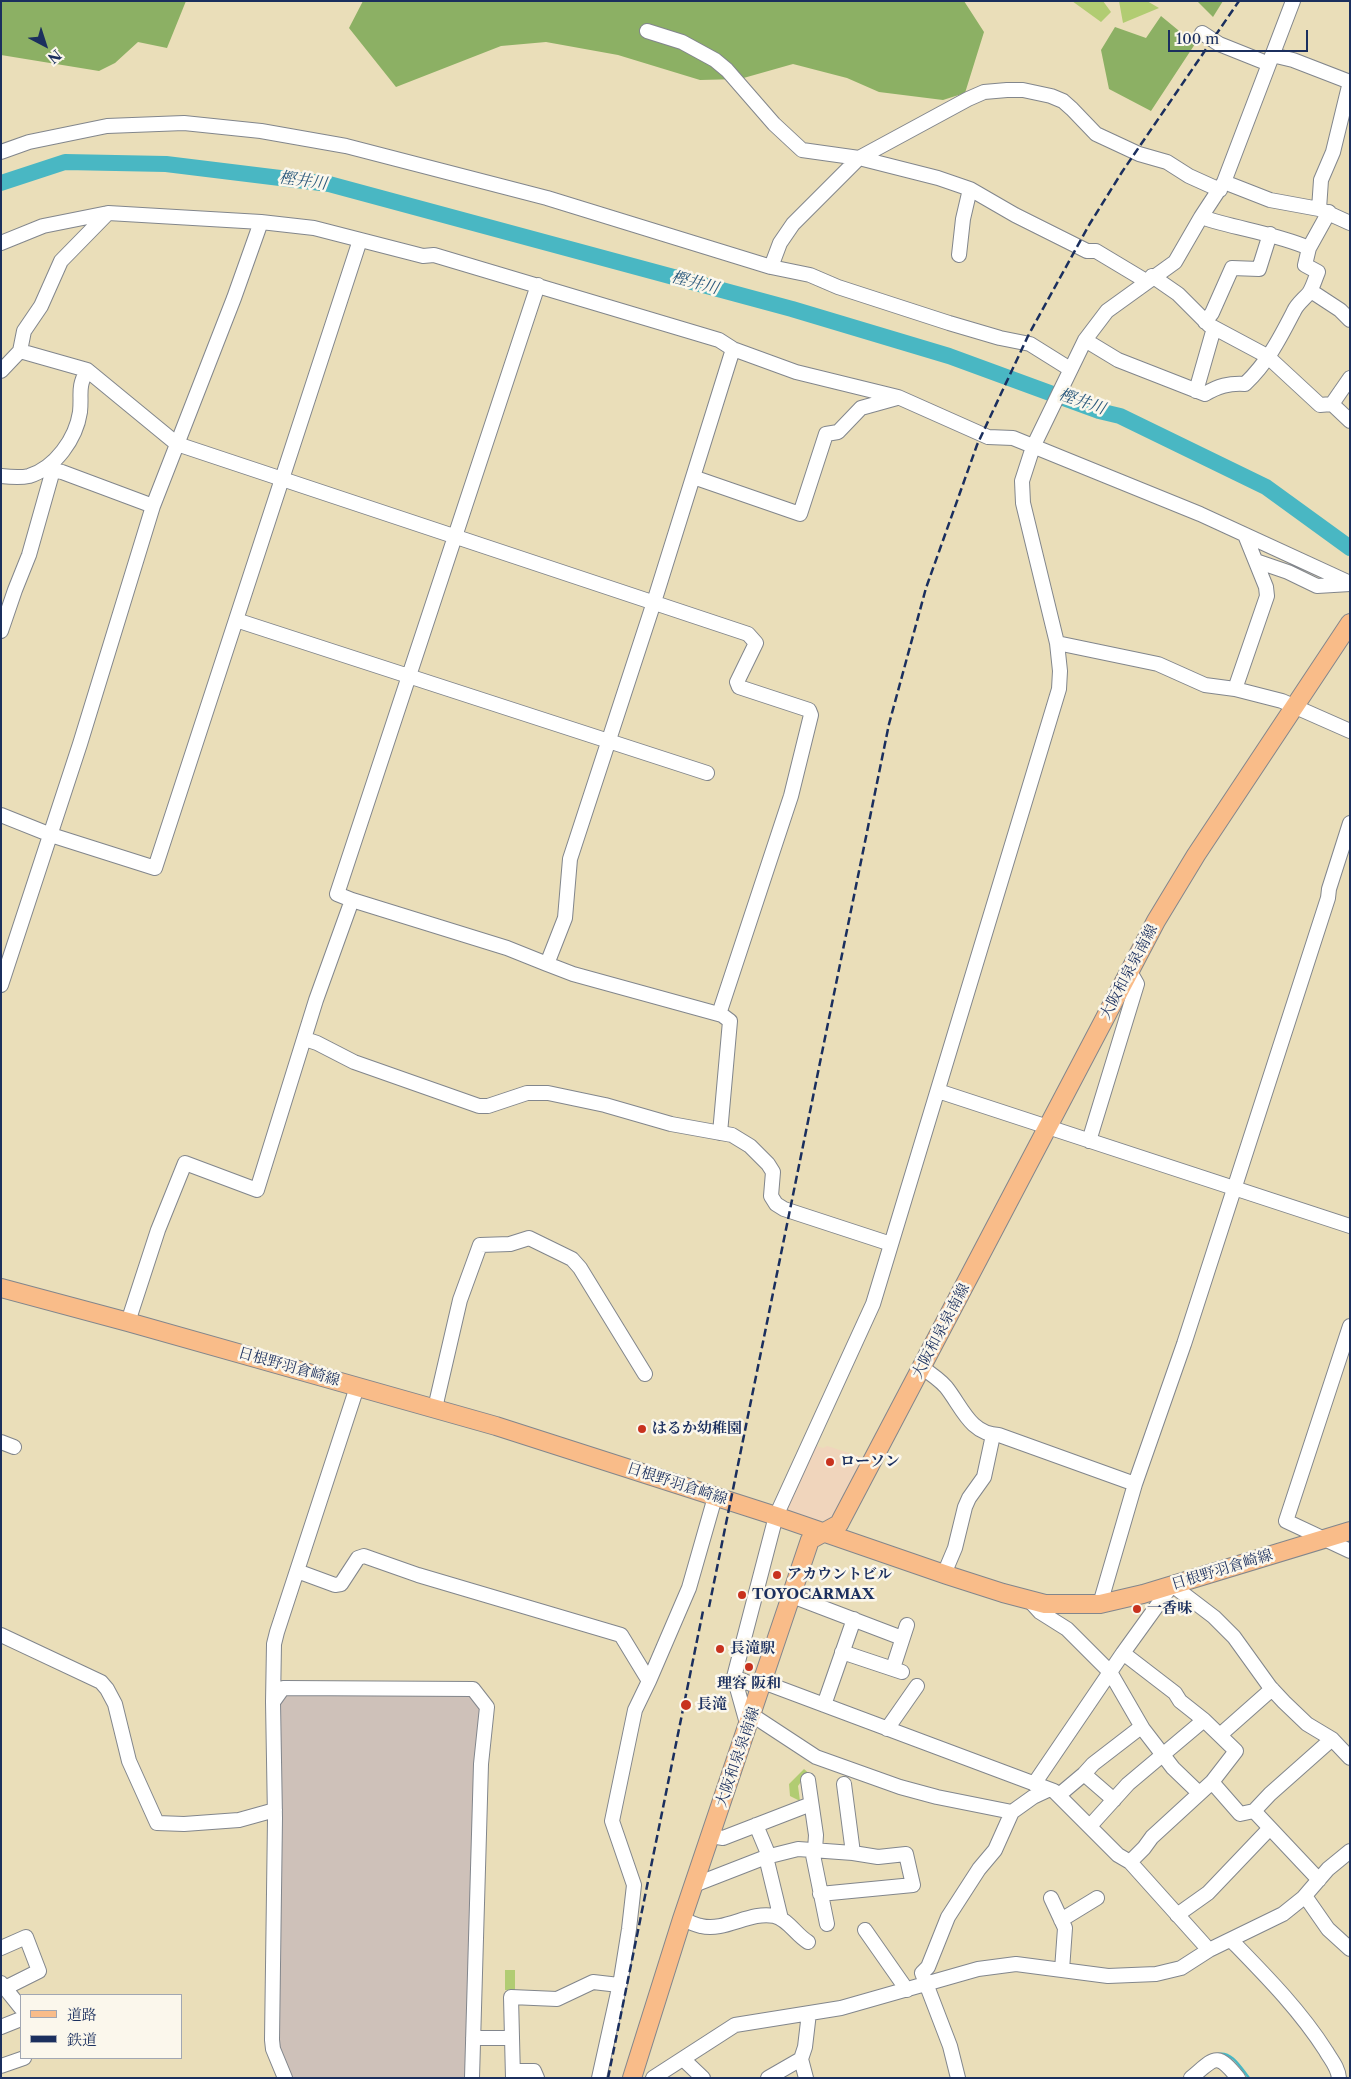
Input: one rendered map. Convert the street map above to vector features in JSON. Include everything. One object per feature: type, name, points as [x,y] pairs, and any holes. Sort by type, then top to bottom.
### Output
[{"type":"main road","name":"大阪和泉泉南線","points":[[632,2078],[682,1919],[810,1540],[839,1524],[1129,970],[1178,885],[1295,707],[1343,644],[1350,623]]},
{"type":"main road","name":"日根野羽倉崎線","points":[[1,1288],[357,1386],[505,1429],[776,1516],[944,1574],[1045,1604],[1100,1604],[1172,1585],[1350,1531]]},
{"type":"street","points":[[1012,1812],[937,1797],[900,1787],[816,1757],[750,1721],[734,1677],[776,1516],[844,1363],[873,1304],[1059,689],[1060,672],[1057,643],[1023,504],[1022,481],[1034,445],[1068,372],[1094,325],[1107,311],[1149,279],[1171,267],[1222,186],[1293,1]]},
{"type":"street","points":[[647,31],[682,42],[716,60],[774,124],[802,150],[859,158],[938,178],[970,189],[1087,251],[1096,251],[1178,294],[1210,325],[1237,341],[1257,349],[1320,405],[1332,404],[1350,422]]},
{"type":"street","points":[[1085,340],[1118,360],[1205,394],[1230,383],[1245,384],[1268,357],[1287,327],[1295,309],[1311,292],[1318,272],[1305,265],[1309,248],[1324,210],[1322,180],[1333,152],[1350,82],[1294,60],[1270,59],[1219,44],[1202,33]]},
{"type":"street","points":[[771,267],[780,243],[793,224],[859,158],[984,92],[1023,90],[1063,101],[1096,134],[1139,154],[1167,162],[1188,176],[1270,200],[1324,210],[1350,223]]},
{"type":"street","points":[[1,152],[29,142],[106,126],[184,124],[261,131],[346,146],[547,198],[771,267],[810,275],[838,287],[949,323],[1000,338],[1030,344],[1068,372]]},
{"type":"street","points":[[959,255],[962,219],[970,189]]},
{"type":"street","points":[[1,371],[20,352],[24,331],[41,306],[61,261],[108,213]]},
{"type":"street","points":[[1,242],[43,226],[108,213],[261,222],[314,228],[423,256],[434,255],[719,340],[733,349],[796,372],[898,397],[988,437],[1013,438],[1034,445],[1200,514],[1350,583]]},
{"type":"street","points":[[1201,217],[1231,227],[1270,234],[1309,248]]},
{"type":"street","points":[[1,985],[51,835],[153,506],[234,298],[261,222]]},
{"type":"street","points":[[1196,391],[1212,313],[1232,268],[1259,269],[1270,234]]},
{"type":"street","points":[[1,815],[51,835],[155,868],[360,240]]},
{"type":"street","points":[[538,285],[337,894],[507,948],[573,974],[719,1014],[730,1021],[720,1133]]},
{"type":"street","points":[[1311,292],[1334,306],[1350,320]]},
{"type":"street","points":[[547,964],[565,918],[570,859],[609,743],[733,349]]},
{"type":"street","points":[[20,352],[87,370],[177,444],[748,634],[756,643],[738,682],[739,687],[809,710],[811,715],[791,796],[719,1014]]},
{"type":"street","points":[[1,630],[29,555],[49,470],[72,435],[80,413],[80,384],[87,370]]},
{"type":"street","points":[[1332,404],[1350,378]]},
{"type":"street","points":[[693,477],[800,514],[826,434],[838,432],[861,408],[898,397]]},
{"type":"street","points":[[1,476],[27,476],[49,470],[153,506]]},
{"type":"street","points":[[1235,688],[1267,596],[1266,587],[1245,535]]},
{"type":"street","points":[[1256,561],[1288,572],[1317,586],[1350,583]]},
{"type":"street","points":[[236,620],[609,743],[707,773]]},
{"type":"street","points":[[1057,643],[1158,664],[1205,684],[1235,688],[1282,701],[1350,731]]},
{"type":"street","points":[[1100,1604],[1135,1484],[1184,1344],[1328,898],[1329,888],[1350,823]]},
{"type":"street","points":[[128,1322],[158,1230],[185,1163],[257,1190],[316,1000],[352,900]]},
{"type":"street","points":[[1089,1141],[1137,984],[1129,970]]},
{"type":"street","points":[[305,1039],[354,1062],[479,1106],[488,1106],[527,1093],[548,1093],[605,1105],[671,1124],[732,1135],[750,1146],[768,1164],[773,1172],[771,1196],[776,1204],[784,1209],[891,1244]]},
{"type":"street","points":[[938,1091],[1350,1226]]},
{"type":"street","points":[[435,1408],[460,1300],[480,1245],[510,1244],[529,1238],[572,1258],[645,1374]]},
{"type":"street","points":[[1350,1326],[1286,1522],[1350,1551]]},
{"type":"street","points":[[921,1367],[946,1386],[976,1428],[988,1435],[1045,1451],[1135,1484]]},
{"type":"street","points":[[285,2078],[273,2049],[272,2040],[275,1810],[274,1644],[357,1386]]},
{"type":"street","points":[[944,1574],[954,1548],[968,1498],[984,1477],[993,1435]]},
{"type":"street","points":[[599,2078],[619,1985],[629,1929],[634,1885],[612,1821],[635,1710],[689,1588],[715,1497]]},
{"type":"street","points":[[297,1571],[335,1585],[341,1584],[358,1558],[364,1556],[418,1575],[621,1635],[649,1681]]},
{"type":"street","points":[[1034,1784],[1123,1653],[1172,1585],[1214,1617],[1234,1636],[1272,1690],[1307,1724],[1332,1739],[1349,1756]]},
{"type":"street","points":[[792,1596],[854,1619],[904,1632],[897,1670],[842,1652]]},
{"type":"street","points":[[1030,1601],[1040,1612],[1067,1629],[1110,1672],[1142,1727],[1163,1756],[1199,1793]]},
{"type":"street","points":[[824,1705],[854,1619]]},
{"type":"street","points":[[1,1636],[101,1682],[108,1689],[115,1704],[129,1761],[157,1823],[184,1824],[239,1820],[275,1810]]},
{"type":"street","points":[[1123,1653],[1167,1686],[1180,1701],[1204,1720],[1236,1751],[1212,1782],[1152,1837],[1130,1862]]},
{"type":"street","points":[[734,1677],[824,1705],[1053,1792],[1090,1826],[1118,1856],[1130,1862],[1208,1950]]},
{"type":"street","points":[[887,1729],[917,1686]]},
{"type":"street","points":[[273,1702],[283,1688],[473,1689],[487,1707],[481,1764],[472,2078]]},
{"type":"street","points":[[1220,1735],[1272,1690]]},
{"type":"street","points":[[1090,1826],[1128,1784],[1204,1720]]},
{"type":"street","points":[[958,2078],[950,2046],[922,1972],[928,1967],[948,1917],[979,1869],[995,1850],[1012,1812],[1033,1797],[1053,1792],[1084,1774],[1092,1764],[1142,1727]]},
{"type":"street","points":[[1212,1782],[1240,1814],[1254,1811],[1270,1794],[1332,1739]]},
{"type":"street","points":[[1084,1774],[1114,1800]]},
{"type":"street","points":[[808,1780],[816,1835],[813,1850],[827,1924]]},
{"type":"street","points":[[844,1784],[853,1853]]},
{"type":"street","points":[[711,1836],[723,1838],[811,1804]]},
{"type":"street","points":[[1254,1811],[1319,1880]]},
{"type":"street","points":[[756,1825],[768,1857],[781,1919]]},
{"type":"street","points":[[1177,1915],[1208,1893],[1270,1828]]},
{"type":"street","points":[[694,1885],[768,1857],[798,1849],[878,1857],[906,1854],[913,1885],[820,1894]]},
{"type":"street","points":[[653,2078],[735,2025],[841,2008],[978,1969],[1016,1964],[1108,1976],[1156,1974],[1181,1968],[1208,1950],[1283,1914],[1305,1896],[1350,1851]]},
{"type":"street","points":[[1305,1896],[1328,1929],[1350,1950]]},
{"type":"street","points":[[1051,1898],[1065,1928],[1062,1970]]},
{"type":"street","points":[[1061,1920],[1096,1898]]},
{"type":"street","points":[[682,1919],[701,1926],[711,1927],[764,1915],[781,1919],[808,1942]]},
{"type":"street","points":[[866,1930],[907,1990]]},
{"type":"street","points":[[1,1948],[26,1937],[39,1971],[3,1985],[20,2007]]},
{"type":"street","points":[[1231,1940],[1289,2000],[1316,2035],[1338,2071],[1339,2078]]},
{"type":"street","points":[[537,2078],[534,2071],[513,2074],[512,1997],[557,1999],[593,1982],[619,1985]]},
{"type":"street","points":[[806,2078],[801,2059],[805,2047],[808,2013]]},
{"type":"street","points":[[1,2027],[20,2019]]},
{"type":"street","points":[[473,2038],[512,2038]]},
{"type":"street","points":[[1,2066],[21,2059]]},
{"type":"street","points":[[683,2059],[703,2078]]},
{"type":"street","points":[[768,2078],[801,2059]]},
{"type":"street","points":[[1191,2078],[1212,2061],[1216,2060],[1226,2063],[1238,2078]]},
{"type":"shaded area","points":[[813,1445],[823,1448],[827,1446],[865,1458],[834,1517],[816,1523],[783,1509]]},
{"type":"shaded area","points":[[286,1692],[471,1694],[482,1708],[466,2078],[290,2078],[280,2049],[278,1704]]},
{"type":"green space","points":[[1,1],[186,1],[167,48],[138,42],[115,63],[99,71],[1,55]]},
{"type":"green space","points":[[363,1],[964,1],[984,32],[965,93],[943,100],[879,92],[847,78],[793,64],[740,79],[700,80],[618,55],[546,42],[501,46],[396,87],[349,28]]},
{"type":"green space","points":[[1072,1],[1103,1],[1111,12],[1101,22]]},
{"type":"green space","points":[[1119,1],[1147,1],[1159,8],[1123,23]]},
{"type":"green space","points":[[1197,1],[1223,1],[1213,17]]},
{"type":"green space","points":[[1161,16],[1195,44],[1151,111],[1109,89],[1101,50],[1115,27],[1146,38]]},
{"type":"green space","points":[[804,1769],[812,1776],[805,1776],[798,1786],[800,1801],[790,1796],[789,1784]]},
{"type":"green space","points":[[505,1970],[515,1970],[515,1991],[505,1990]]},
{"type":"waterway","name":"樫井川","points":[[1,183],[65,162],[166,164],[329,184],[792,309],[949,356],[1099,411],[1120,416],[1266,487],[1350,548]]},
{"type":"waterway","points":[[1218,2054],[1228,2055],[1232,2058],[1249,2078]]},
{"type":"railway","points":[[709,1607],[889,724],[926,588],[977,445],[1028,336],[1089,225],[1122,172],[1239,1]]},
{"type":"railway","points":[[608,2078],[703,1611]]},
{"type":"place","name":"はるか幼稚園","points":[[642,1429]]},
{"type":"place","name":"ローソン","points":[[830,1462]]},
{"type":"place","name":"アカウントビル","points":[[777,1575]]},
{"type":"place","name":"TOYOCARMAX","points":[[742,1595]]},
{"type":"place","name":"一香味","points":[[1137,1609]]},
{"type":"place","name":"長滝駅","points":[[720,1649]]},
{"type":"place","name":"理容 阪和","points":[[749,1667]]},
{"type":"place","name":"長滝","points":[[686,1705]]}]
